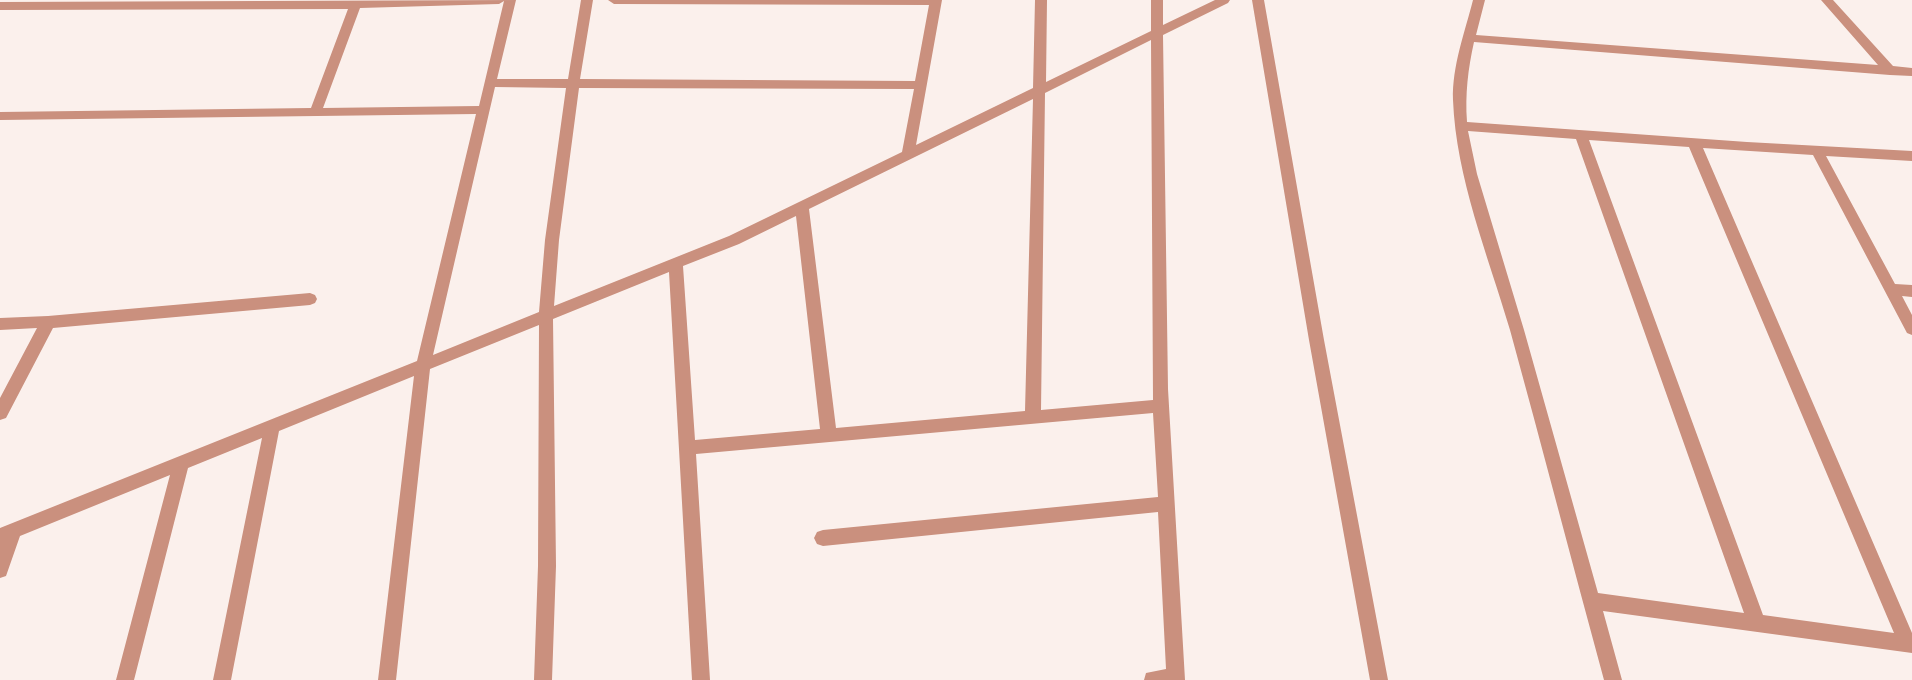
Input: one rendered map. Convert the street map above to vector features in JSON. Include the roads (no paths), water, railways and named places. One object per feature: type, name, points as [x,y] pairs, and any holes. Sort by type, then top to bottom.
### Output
[{"type":"street","points":[[0,6],[499,0]]},
{"type":"street","points":[[387,680],[423,366],[510,0]]},
{"type":"street","points":[[543,680],[547,566],[546,316],[552,240],[573,84],[587,0]]},
{"type":"street","points":[[614,0],[936,0],[908,154]]},
{"type":"street","points":[[1033,417],[1040,0]]},
{"type":"street","points":[[1153,680],[1176,679],[1161,406],[1157,0]]},
{"type":"street","points":[[0,570],[7,533],[734,240],[1224,0]]},
{"type":"street","points":[[1258,0],[1320,365],[1379,680]]},
{"type":"street","points":[[1479,0],[1463,63],[1459,97],[1460,126],[1470,174],[1517,330],[1613,680]]},
{"type":"street","points":[[1827,0],[1890,71]]},
{"type":"street","points":[[314,113],[356,2]]},
{"type":"street","points":[[1470,38],[1912,72]]},
{"type":"street","points":[[490,84],[921,84]]},
{"type":"street","points":[[0,116],[484,110]]},
{"type":"street","points":[[1460,126],[1912,156]]},
{"type":"street","points":[[1581,135],[1757,623]]},
{"type":"street","points":[[1694,143],[1909,643]]},
{"type":"street","points":[[1817,151],[1912,329]]},
{"type":"street","points":[[802,206],[829,436]]},
{"type":"street","points":[[676,264],[701,680]]},
{"type":"street","points":[[1891,289],[1912,291]]},
{"type":"street","points":[[0,324],[48,322],[310,299]]},
{"type":"street","points":[[0,413],[48,322]]},
{"type":"street","points":[[687,448],[1161,406]]},
{"type":"street","points":[[222,680],[272,426]]},
{"type":"street","points":[[126,680],[181,463]]},
{"type":"street","points":[[824,538],[1166,504]]},
{"type":"street","points":[[1591,601],[1909,643]]}]
